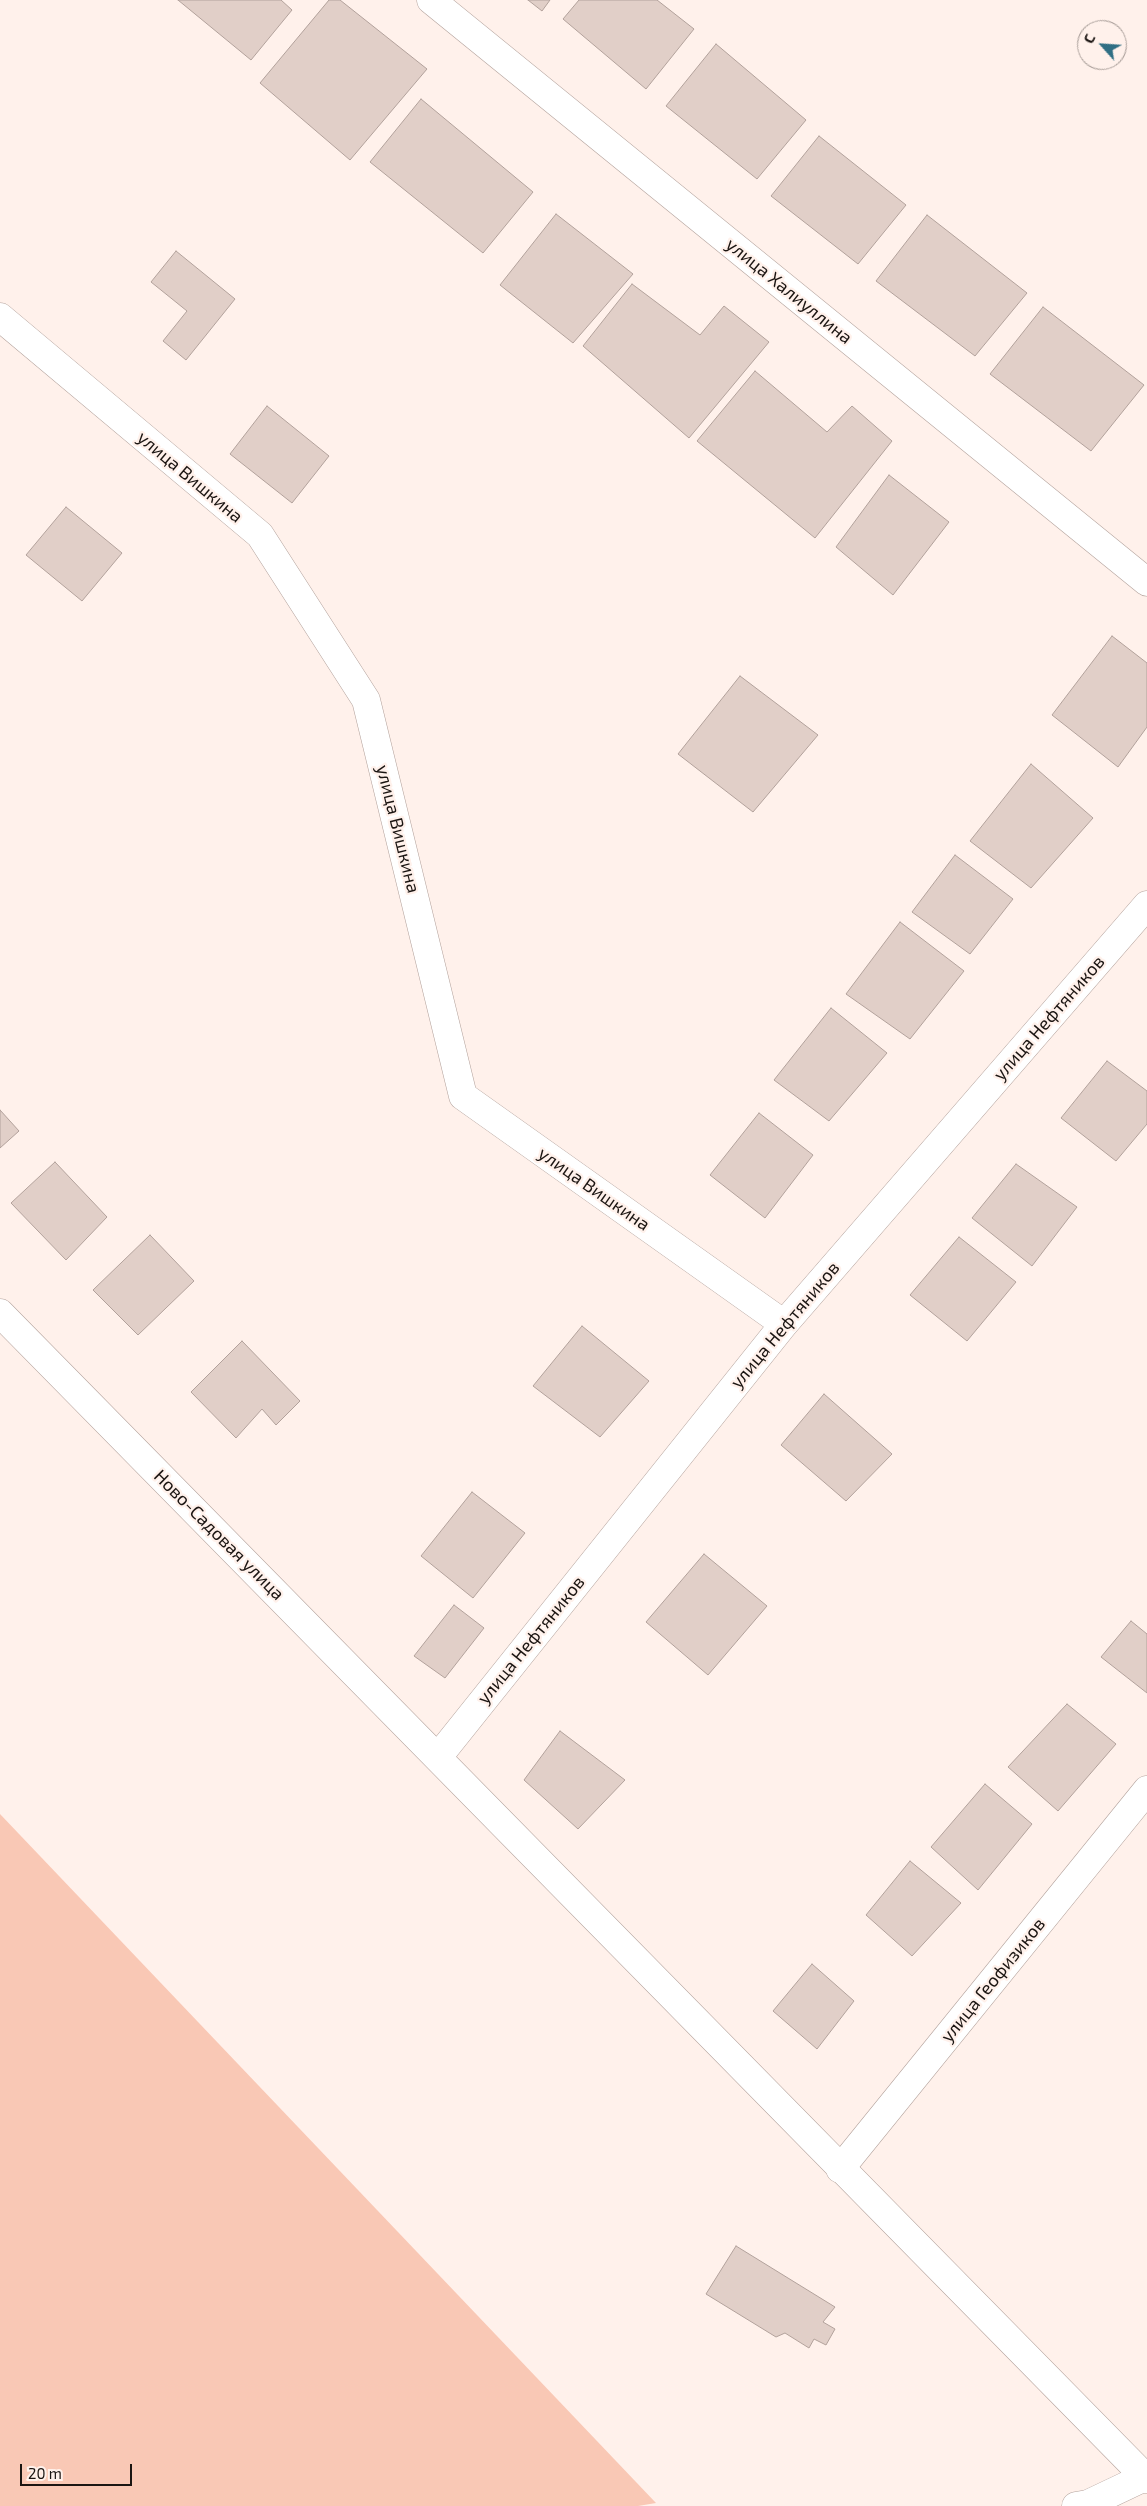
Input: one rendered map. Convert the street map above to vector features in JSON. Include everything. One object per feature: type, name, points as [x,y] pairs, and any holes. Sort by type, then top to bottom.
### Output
[{"type":"street","name":"улица Халиуллина","points":[[431,0],[1147,582]]},
{"type":"street","name":"улица Вишкина","points":[[0,317],[260,535],[366,700],[463,1096],[784,1324]]},
{"type":"street","name":"улица Нефтяников","points":[[438,1757],[784,1324],[1147,905]]},
{"type":"street","name":"Ново-Садовая улица","points":[[0,1313],[1146,2478]]},
{"type":"street","name":"улица Геофизиков","points":[[840,2169],[1147,1790]]},
{"type":"street","points":[[1076,2506],[1088,2504],[1146,2478]]},
{"type":"shaded area","points":[[0,1814],[656,2503],[638,2506],[0,2506]]},
{"type":"building","points":[[178,0],[281,0],[292,10],[251,60]]},
{"type":"building","points":[[329,0],[340,0],[427,69],[350,160],[260,83]]},
{"type":"building","points":[[528,0],[550,0],[542,11]]},
{"type":"building","points":[[579,0],[657,0],[694,29],[646,89],[563,19]]},
{"type":"building","points":[[716,44],[806,120],[757,179],[666,106]]},
{"type":"building","points":[[421,99],[533,192],[483,253],[370,162]]},
{"type":"building","points":[[819,136],[906,205],[858,264],[771,196]]},
{"type":"building","points":[[556,214],[633,274],[573,343],[500,285]]},
{"type":"building","points":[[927,215],[1027,293],[975,356],[876,281]]},
{"type":"building","points":[[176,251],[235,299],[186,360],[163,341],[187,311],[151,282]]},
{"type":"building","points":[[632,284],[700,335],[724,306],[769,342],[689,438],[583,346]]},
{"type":"building","points":[[1043,307],[1144,385],[1091,451],[990,374]]},
{"type":"building","points":[[755,371],[827,432],[852,406],[892,441],[815,538],[697,441]]},
{"type":"building","points":[[267,406],[329,456],[292,503],[230,454]]},
{"type":"building","points":[[889,475],[949,522],[893,595],[836,547]]},
{"type":"building","points":[[66,507],[122,553],[82,601],[26,555]]},
{"type":"building","points":[[1112,636],[1147,663],[1147,727],[1118,767],[1052,715]]},
{"type":"building","points":[[740,676],[818,735],[753,812],[678,754]]},
{"type":"building","points":[[1031,764],[1093,818],[1031,888],[970,841]]},
{"type":"building","points":[[955,855],[1013,899],[970,954],[912,912]]},
{"type":"building","points":[[900,922],[964,971],[910,1039],[846,994]]},
{"type":"building","points":[[831,1008],[887,1053],[829,1121],[774,1080]]},
{"type":"building","points":[[1107,1061],[1147,1091],[1147,1124],[1116,1161],[1061,1118]]},
{"type":"building","points":[[0,1110],[19,1131],[0,1148]]},
{"type":"building","points":[[759,1113],[813,1155],[765,1218],[710,1175]]},
{"type":"building","points":[[55,1162],[107,1217],[66,1260],[11,1203]]},
{"type":"building","points":[[1016,1164],[1077,1207],[1032,1266],[972,1218]]},
{"type":"building","points":[[150,1235],[194,1281],[138,1335],[93,1290]]},
{"type":"building","points":[[959,1237],[1016,1282],[967,1341],[910,1295]]},
{"type":"building","points":[[582,1326],[649,1381],[600,1437],[533,1386]]},
{"type":"building","points":[[242,1341],[300,1401],[276,1425],[262,1409],[236,1438],[191,1392]]},
{"type":"building","points":[[824,1394],[892,1454],[846,1501],[781,1445]]},
{"type":"building","points":[[472,1492],[525,1533],[473,1598],[421,1556]]},
{"type":"building","points":[[704,1554],[767,1606],[708,1675],[646,1622]]},
{"type":"building","points":[[454,1605],[484,1628],[445,1678],[414,1656]]},
{"type":"building","points":[[1131,1621],[1147,1634],[1147,1693],[1101,1657]]},
{"type":"building","points":[[1067,1704],[1116,1744],[1058,1811],[1008,1767]]},
{"type":"building","points":[[560,1731],[625,1780],[578,1829],[524,1780]]},
{"type":"building","points":[[985,1784],[1032,1824],[978,1890],[931,1847]]},
{"type":"building","points":[[910,1861],[961,1903],[912,1956],[866,1915]]},
{"type":"building","points":[[812,1964],[854,2001],[817,2049],[773,2011]]},
{"type":"building","points":[[736,2246],[835,2307],[823,2322],[835,2329],[826,2345],[814,2339],[809,2348],[785,2333],[776,2337],[706,2294]]}]
